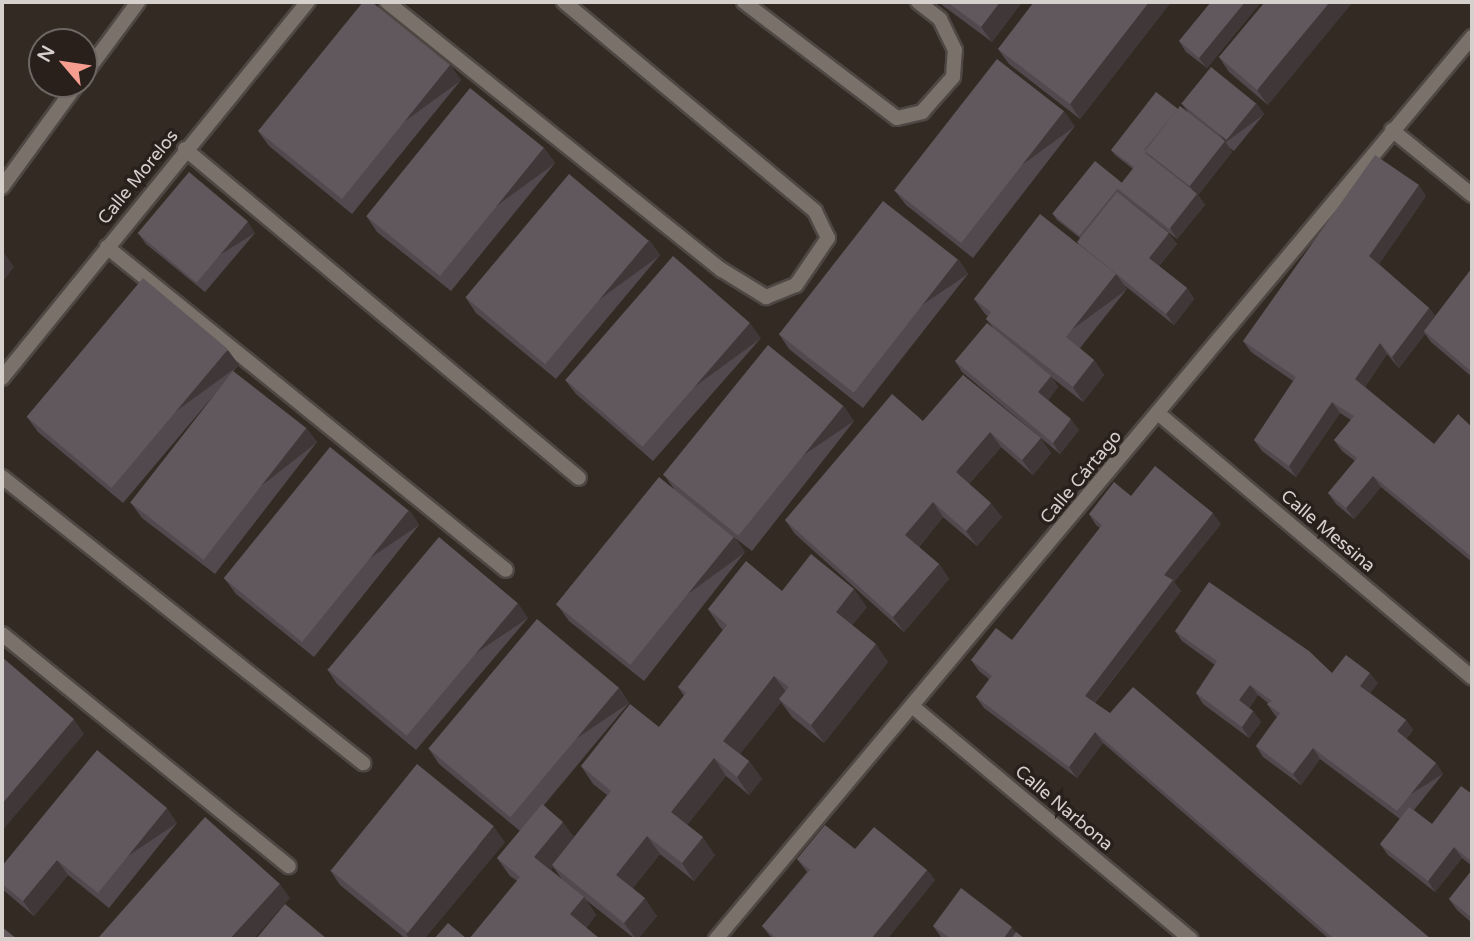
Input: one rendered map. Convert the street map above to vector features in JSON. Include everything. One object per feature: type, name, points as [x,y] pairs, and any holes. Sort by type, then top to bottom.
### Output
[{"type":"street","points":[[98,56],[138,2]]},
{"type":"street","name":"Calle Morelos","points":[[2,378],[185,149],[308,2]]},
{"type":"street","points":[[387,2],[722,270],[766,297],[796,285],[828,238],[815,211],[564,2]]},
{"type":"street","points":[[744,2],[897,118],[922,112],[953,77],[955,50],[940,19],[918,2]]},
{"type":"street","name":"Calle Cártago","points":[[716,939],[1159,414],[1392,130],[1472,37]]},
{"type":"street","points":[[2,187],[68,98]]},
{"type":"street","points":[[1392,130],[1472,195]]},
{"type":"street","points":[[185,149],[579,478]]},
{"type":"street","points":[[107,247],[506,570]]},
{"type":"street","name":"Calle Messina","points":[[1159,414],[1472,678]]},
{"type":"street","points":[[2,477],[363,762]]},
{"type":"street","points":[[2,634],[289,866]]},
{"type":"street","name":"Calle Narbona","points":[[912,705],[1191,939]]},
{"type":"building","points":[[363,2],[372,2],[450,65],[342,199],[258,131]]},
{"type":"building","points":[[947,2],[1000,2],[981,27]]},
{"type":"building","points":[[1034,2],[1149,2],[1070,104],[998,49]]},
{"type":"building","points":[[1211,2],[1245,2],[1199,58],[1179,41]]},
{"type":"building","points":[[1265,2],[1330,2],[1257,90],[1219,57]]},
{"type":"building","points":[[997,59],[1064,111],[961,243],[894,191]]},
{"type":"building","points":[[1211,67],[1256,104],[1226,140],[1181,104]]},
{"type":"building","points":[[470,88],[544,148],[440,276],[366,216]]},
{"type":"building","points":[[1156,92],[1178,109],[1144,150],[1146,152],[1134,167],[1111,150]]},
{"type":"building","points":[[1180,106],[1225,141],[1190,186],[1145,151]]},
{"type":"building","points":[[1145,153],[1197,194],[1169,229],[1117,188]]},
{"type":"building","points":[[1375,155],[1419,185],[1369,256],[1429,308],[1392,357],[1380,343],[1355,379],[1434,444],[1458,414],[1472,427],[1472,557],[1373,476],[1346,508],[1328,493],[1357,458],[1334,440],[1354,416],[1332,402],[1289,466],[1254,440],[1296,377],[1243,341]]},
{"type":"building","points":[[1095,161],[1122,183],[1079,236],[1052,214]]},
{"type":"building","points":[[189,172],[248,221],[197,283],[138,233]]},
{"type":"building","points":[[569,174],[649,241],[545,364],[466,297]]},
{"type":"building","points":[[1117,192],[1169,233],[1149,258],[1187,288],[1166,314],[1077,242]]},
{"type":"building","points":[[883,201],[958,259],[854,393],[779,334]]},
{"type":"building","points":[[1040,214],[1116,274],[1066,337],[1094,360],[1073,387],[986,319],[991,312],[974,299]]},
{"type":"building","points":[[673,256],[750,323],[642,447],[565,380]]},
{"type":"building","points":[[1472,268],[1472,372],[1424,331]]},
{"type":"building","points":[[143,278],[228,349],[112,488],[27,417]]},
{"type":"building","points":[[987,323],[1051,376],[1038,392],[1071,419],[1053,443],[955,361]]},
{"type":"building","points":[[768,345],[843,406],[738,536],[663,475]]},
{"type":"building","points":[[233,371],[306,428],[203,560],[130,503]]},
{"type":"building","points":[[963,375],[1041,438],[1022,460],[990,432],[956,472],[991,503],[966,531],[933,502],[905,535],[939,564],[893,617],[785,520],[892,394],[923,421]]},
{"type":"building","points":[[330,447],[408,511],[302,642],[224,578]]},
{"type":"building","points":[[1155,466],[1213,513],[1164,575],[1173,580],[1085,696],[1110,713],[1133,687],[1431,939],[1334,939],[1095,732],[1069,767],[976,697],[992,676],[971,660],[996,628],[1012,640],[1102,525],[1089,514],[1114,482],[1131,496]]},
{"type":"building","points":[[659,477],[734,537],[630,665],[556,604]]},
{"type":"building","points":[[439,537],[518,603],[407,736],[328,670]]},
{"type":"building","points":[[811,554],[854,589],[836,612],[876,644],[811,725],[779,699],[789,687],[774,676],[723,741],[749,761],[737,777],[714,758],[671,812],[703,837],[682,863],[647,836],[616,875],[645,898],[624,923],[552,865],[611,791],[581,766],[630,704],[659,727],[686,693],[678,687],[727,625],[708,609],[746,561],[782,591]]},
{"type":"building","points":[[1209,582],[1309,651],[1332,673],[1346,655],[1370,673],[1360,686],[1406,720],[1397,731],[1436,763],[1397,811],[1313,748],[1293,774],[1256,746],[1280,713],[1267,704],[1272,701],[1250,685],[1239,700],[1253,711],[1242,727],[1196,693],[1217,661],[1175,631]]},
{"type":"building","points":[[537,619],[619,688],[510,817],[428,748]]},
{"type":"building","points":[[2,657],[74,719],[2,804]]},
{"type":"building","points":[[97,750],[167,808],[98,893],[57,860],[23,901],[2,884],[2,866]]},
{"type":"building","points":[[417,764],[494,826],[408,933],[331,870]]},
{"type":"building","points":[[1461,786],[1472,794],[1472,862],[1454,847],[1428,881],[1380,844],[1409,807],[1432,824]]},
{"type":"building","points":[[542,804],[563,822],[534,857],[584,897],[570,914],[600,939],[469,939],[520,877],[497,858]]},
{"type":"building","points":[[205,817],[280,884],[230,939],[99,937]]},
{"type":"building","points":[[825,825],[855,849],[874,827],[927,870],[871,939],[774,939],[776,938],[762,926],[810,870],[797,859]]},
{"type":"building","points":[[1472,870],[1472,918],[1449,899]]},
{"type":"building","points":[[961,888],[1012,927],[1003,939],[951,939],[933,926]]},
{"type":"building","points":[[285,904],[327,939],[256,939]]},
{"type":"building","points":[[448,923],[467,939],[434,939]]},
{"type":"building","points":[[2,927],[17,939],[2,939]]},
{"type":"building","points":[[1016,932],[1025,939],[1011,939]]}]
